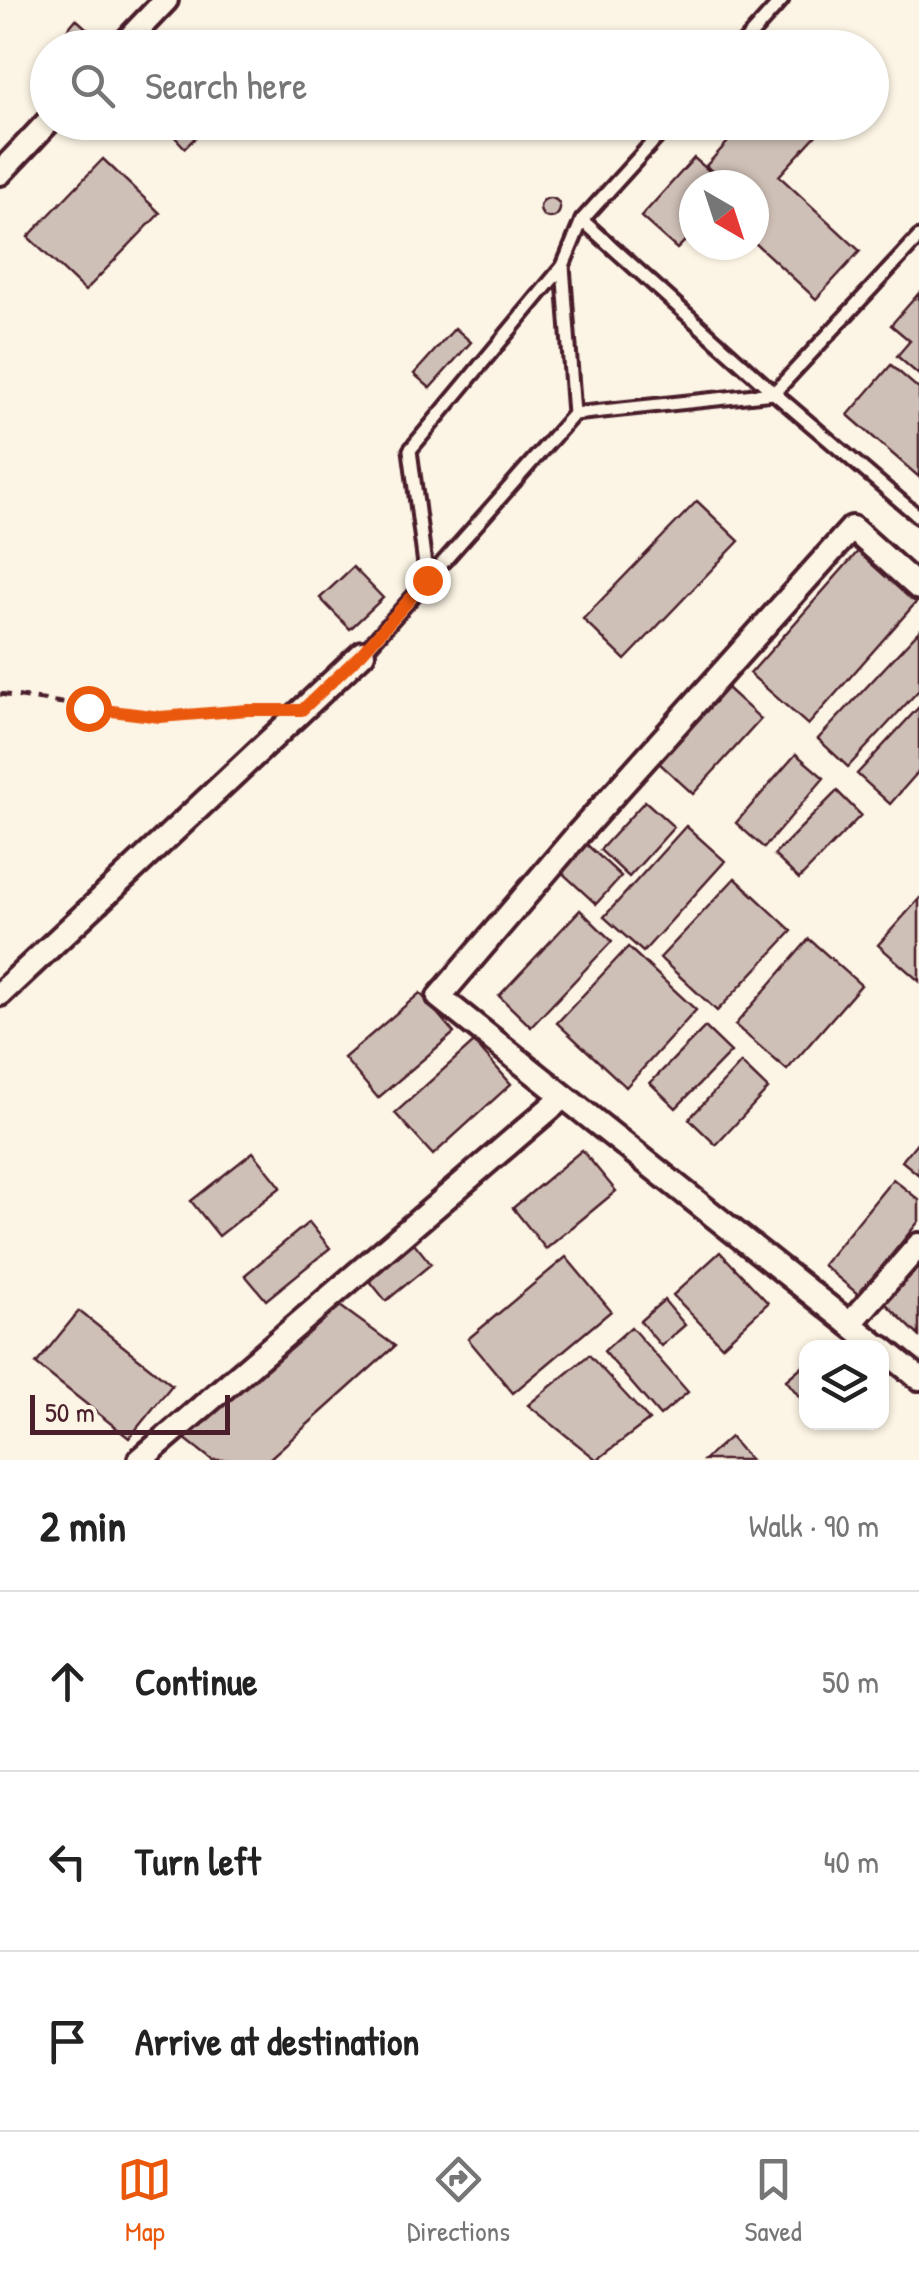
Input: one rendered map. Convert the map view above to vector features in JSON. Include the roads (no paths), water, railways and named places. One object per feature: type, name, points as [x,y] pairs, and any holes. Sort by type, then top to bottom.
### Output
[{"type":"street","points":[[137,30],[166,0]]},
{"type":"street","points":[[0,173],[31,140]]},
{"type":"street","points":[[871,1340],[439,997],[578,834],[852,528],[919,588]]},
{"type":"street","points":[[0,994],[362,653]]},
{"type":"street","points":[[140,1460],[563,1097]]},
{"type":"street","points":[[850,1324],[919,1245]]},
{"type":"street","points":[[889,1354],[919,1378]]},
{"type":"lane","points":[[755,30],[782,0]]},
{"type":"lane","points":[[427,580],[410,450],[563,266],[582,220],[655,140]]},
{"type":"lane","points":[[582,220],[919,517]]},
{"type":"lane","points":[[362,653],[574,414],[774,393],[919,238]]},
{"type":"lane","points":[[563,266],[574,414]]}]
